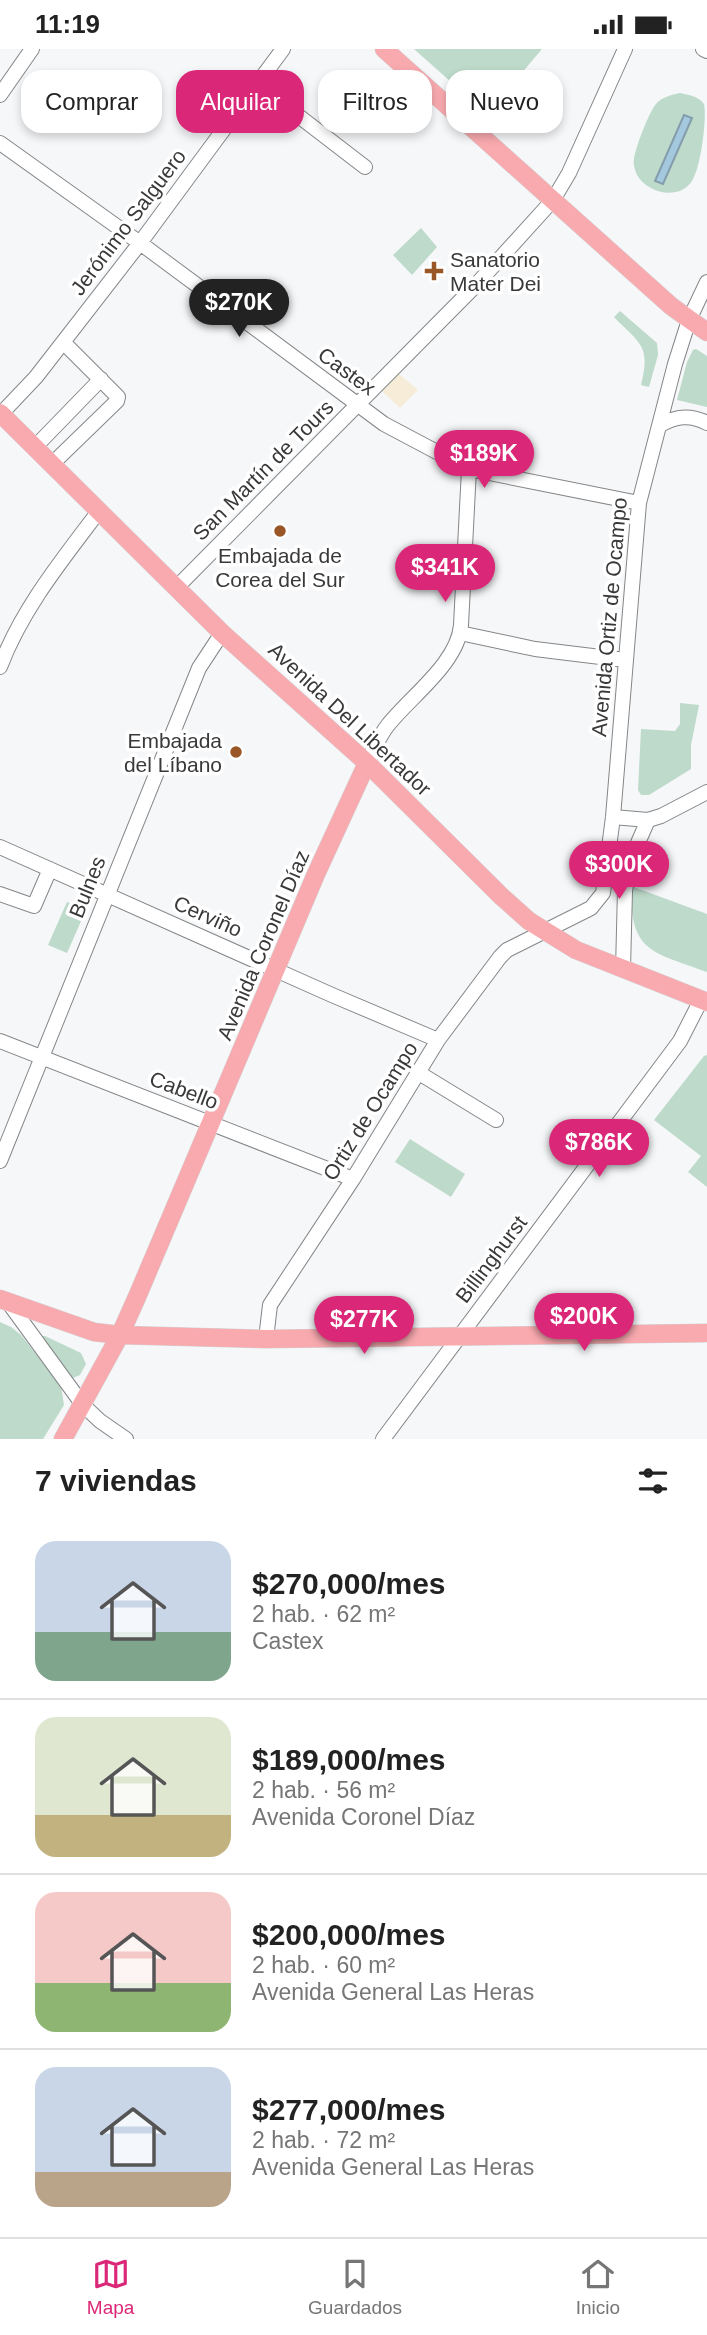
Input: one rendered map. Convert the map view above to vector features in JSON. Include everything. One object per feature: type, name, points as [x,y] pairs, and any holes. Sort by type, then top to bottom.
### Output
[{"type":"main road","points":[[384,49],[707,333]]},
{"type":"main road","name":"Avenida Del Libertador","points":[[0,414],[222,633],[367,763],[529,921],[576,950],[704,1001]]},
{"type":"main road","name":"Avenida Coronel Díaz","points":[[63,1439],[120,1335],[316,874],[367,763]]},
{"type":"main road","points":[[4,1300],[94,1332],[120,1335],[266,1339],[707,1333]]},
{"type":"street","points":[[0,95],[32,49]]},
{"type":"street","name":"Jerónimo Salguero","points":[[267,70],[283,49]]},
{"type":"street","name":"San Martín de Tours","points":[[177,587],[475,286],[553,200],[569,173],[625,49]]},
{"type":"street","points":[[304,120],[365,167]]},
{"type":"street","name":"Jerónimo Salguero","points":[[0,414],[28,386],[63,342],[221,133]]},
{"type":"street","name":"Castex","points":[[0,143],[384,424],[469,469],[639,503]]},
{"type":"street","name":"Avenida Ortiz de Ocampo","points":[[544,931],[591,908],[603,893],[613,817],[639,503],[675,364],[690,320],[706,286]]},
{"type":"street","points":[[52,464],[118,397],[63,342]]},
{"type":"street","points":[[35,447],[102,379]]},
{"type":"street","points":[[659,426],[681,417],[707,423]]},
{"type":"street","name":"Avenida Coronel Díaz","points":[[367,763],[386,726],[443,664],[457,644],[460,633],[469,469]]},
{"type":"street","points":[[0,667],[12,636],[48,579],[99,511]]},
{"type":"street","name":"Bulnes","points":[[0,1161],[199,669],[222,633]]},
{"type":"street","points":[[460,633],[535,649],[625,660]]},
{"type":"street","points":[[613,817],[648,820],[707,792]]},
{"type":"street","points":[[623,969],[624,905],[628,871],[648,820]]},
{"type":"street","name":"Cerviño","points":[[0,847],[332,995],[439,1039]]},
{"type":"street","points":[[0,894],[34,906],[50,869]]},
{"type":"street","name":"Ortiz de Ocampo","points":[[266,1339],[270,1305],[353,1179],[439,1039],[500,957],[507,950],[544,931]]},
{"type":"street","name":"Billinghurst","points":[[383,1439],[680,1041],[704,1001]]},
{"type":"street","name":"Cabello","points":[[0,1041],[353,1179]]},
{"type":"street","points":[[419,1073],[496,1120]]},
{"type":"street","points":[[4,1300],[83,1405],[125,1439]]},
{"type":"shaded area","points":[[399,374],[418,390],[400,408],[382,391]]},
{"type":"green space","points":[[414,49],[542,49],[524,70],[446,70],[446,77]]},
{"type":"green space","points":[[680,93],[690,95],[704,104],[702,143],[692,181],[679,191],[663,192],[642,181],[637,175],[634,159],[656,104],[664,98]]},
{"type":"green space","points":[[421,228],[437,247],[412,275],[393,255]]},
{"type":"green space","points":[[620,311],[657,343],[658,355],[649,387],[641,385],[645,361],[641,346],[614,317]]},
{"type":"green space","points":[[696,349],[707,356],[707,407],[677,400],[687,362]]},
{"type":"green space","points":[[680,703],[699,705],[691,745],[691,769],[649,795],[641,795],[638,790],[641,729],[675,731],[680,724]]},
{"type":"green space","points":[[631,886],[707,914],[707,972],[658,953],[640,937],[632,908]]},
{"type":"green space","points":[[67,902],[86,910],[67,953],[48,945]]},
{"type":"green space","points":[[707,1055],[707,1187],[688,1172],[701,1156],[654,1120]]},
{"type":"green space","points":[[410,1139],[465,1174],[451,1197],[395,1162]]},
{"type":"green space","points":[[0,1322],[21,1335],[61,1386],[64,1405],[43,1439],[0,1439]]},
{"type":"green space","points":[[42,1336],[81,1353],[86,1364],[80,1375],[73,1378],[42,1341]]},
{"type":"water","points":[[684,115],[692,118],[663,184],[655,181]]},
{"type":"place","name":"Sanatorio Mater Dei","points":[[434,271]]},
{"type":"place","name":"Embajada de Corea del Sur","points":[[280,531]]},
{"type":"place","name":"Embajada del Líbano","points":[[236,752]]}]
